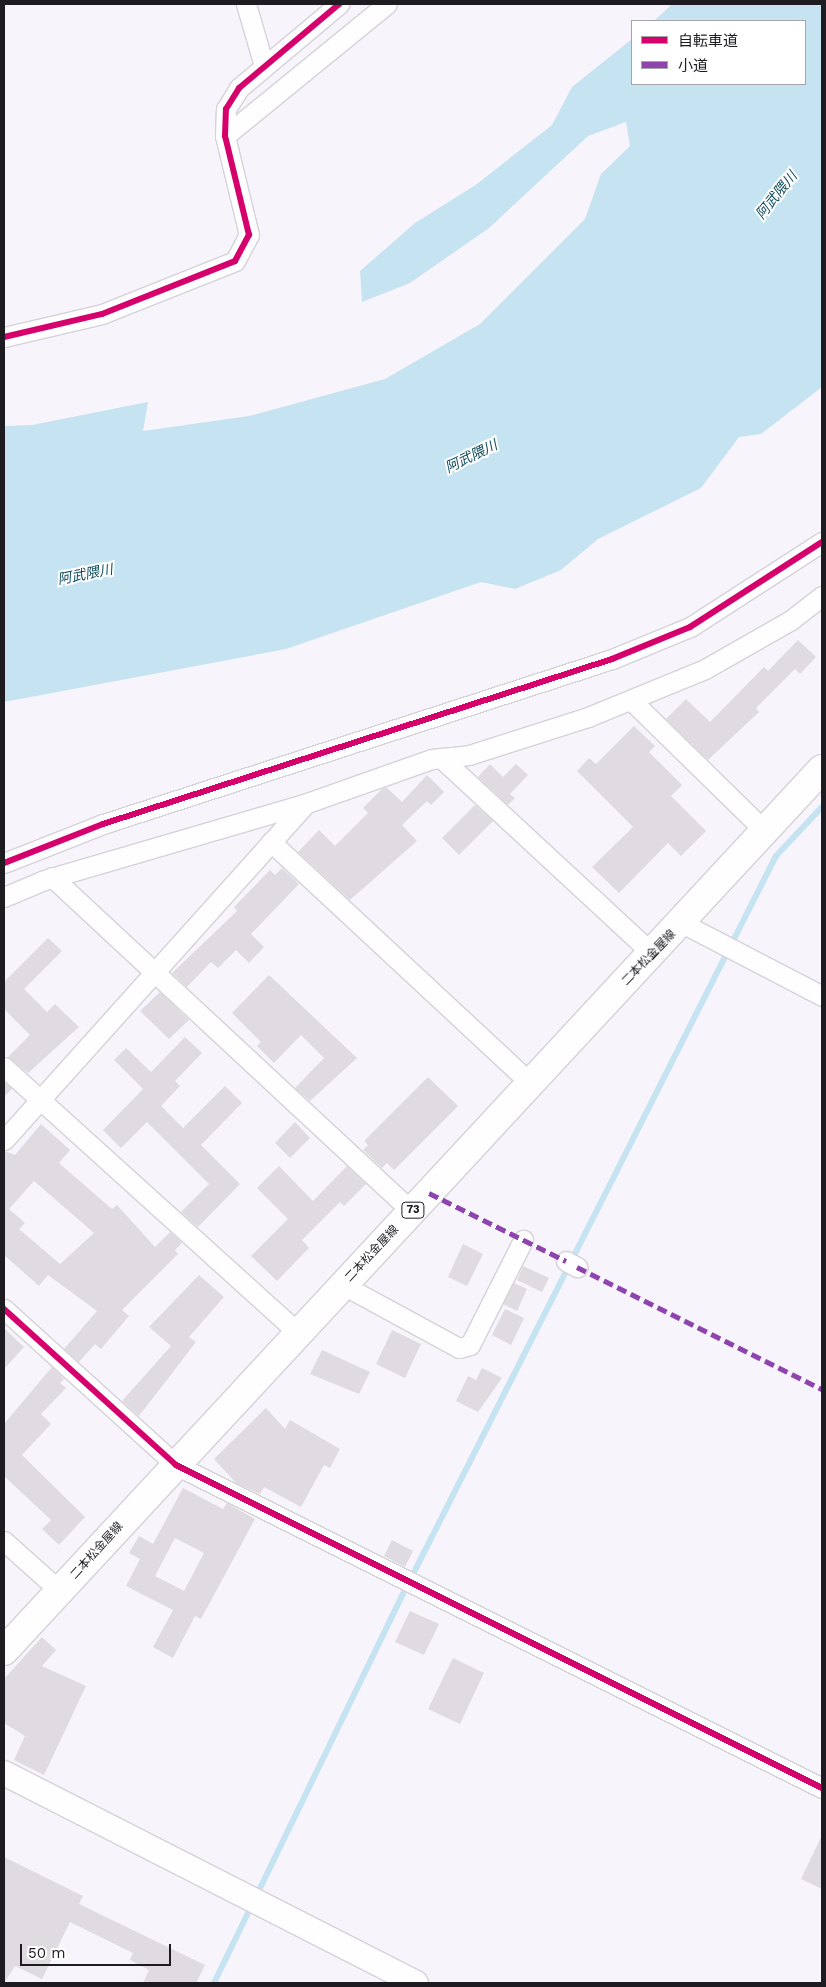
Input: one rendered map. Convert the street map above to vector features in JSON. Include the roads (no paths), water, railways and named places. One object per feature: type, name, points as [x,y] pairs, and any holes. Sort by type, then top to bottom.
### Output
[{"type":"main road","name":"二本松金屋線","points":[[4,1651],[530,1083],[682,923],[822,769]]},
{"type":"street","points":[[246,4],[264,66]]},
{"type":"street","points":[[4,337],[102,314],[235,261],[249,235],[225,136],[226,109],[239,88],[339,4]]},
{"type":"street","points":[[225,136],[387,4]]},
{"type":"street","points":[[4,863],[113,821],[612,659],[690,627],[822,542]]},
{"type":"street","points":[[4,897],[52,877],[307,803],[441,758],[469,755],[631,700],[705,668],[790,620],[822,596]]},
{"type":"street","points":[[631,700],[765,831]]},
{"type":"street","points":[[441,758],[653,954]]},
{"type":"street","points":[[4,1140],[307,803]]},
{"type":"street","points":[[271,842],[530,1083]]},
{"type":"street","points":[[52,877],[412,1211]]},
{"type":"street","points":[[682,923],[738,954],[822,996]]},
{"type":"street","points":[[4,1067],[298,1333]]},
{"type":"street","points":[[343,1285],[459,1348],[470,1345],[523,1240]]},
{"type":"street","points":[[4,1309],[176,1465],[822,1788]]},
{"type":"street","points":[[4,1541],[60,1591]]},
{"type":"street","points":[[4,1773],[416,1983]]},
{"type":"water","name":"阿武隈川","points":[[672,4],[822,4],[822,387],[761,434],[739,437],[701,488],[598,539],[561,570],[515,589],[481,582],[286,649],[4,702],[4,426],[32,425],[148,402],[143,431],[249,416],[385,379],[480,324],[585,219],[601,174],[630,146],[626,122],[588,136],[489,228],[410,283],[362,302],[360,271],[415,223],[477,184],[552,125],[572,87],[631,40],[631,85],[806,85],[806,20],[655,20]]},
{"type":"waterway","points":[[214,1983],[403,1594],[776,856],[822,807]]}]
